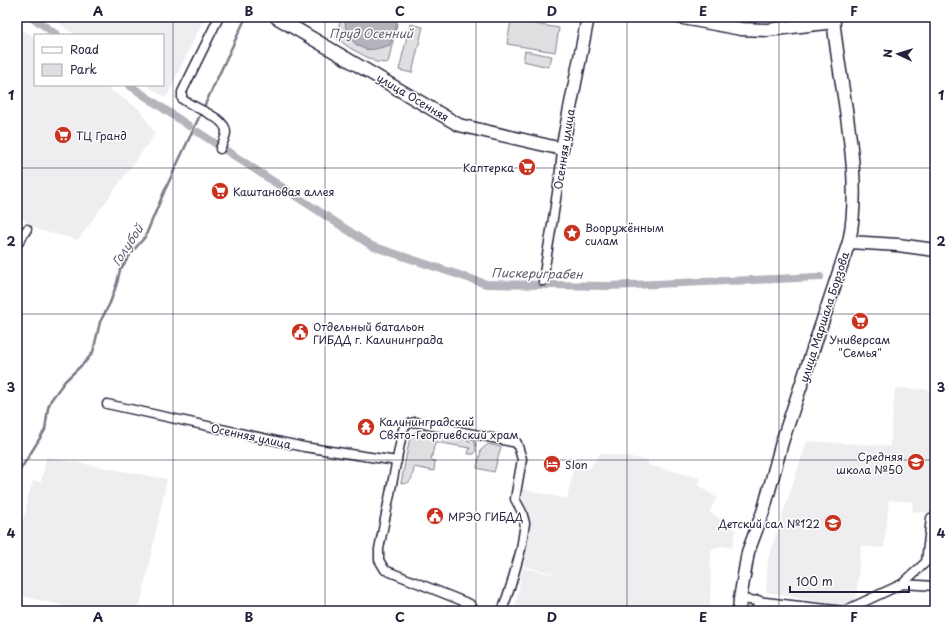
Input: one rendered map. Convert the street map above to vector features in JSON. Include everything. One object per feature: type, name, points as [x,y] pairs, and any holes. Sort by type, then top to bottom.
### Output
[{"type":"street","points":[[218,17],[182,92],[182,99],[188,104],[220,120],[225,125],[226,132],[221,147]]},
{"type":"street","name":"улица Осенняя","points":[[276,17],[459,124],[562,149]]},
{"type":"street","name":"Осенняя улица","points":[[543,281],[549,236],[560,179],[562,149],[588,17]]},
{"type":"street","points":[[678,17],[741,29],[767,30],[834,19]]},
{"type":"street","name":"улица Маршала Борзова","points":[[739,611],[748,552],[764,509],[782,442],[849,242],[853,216],[853,183],[846,111],[834,19]]},
{"type":"street","points":[[17,245],[27,229]]},
{"type":"street","points":[[849,242],[898,245],[935,250]]},
{"type":"street","name":"Осенняя улица","points":[[107,404],[304,447],[397,461]]},
{"type":"street","points":[[476,611],[470,604],[385,570],[379,560],[379,549],[403,429],[408,424],[415,422],[516,444],[522,459],[516,498],[525,523],[519,556],[502,611]]},
{"type":"street","points":[[740,599],[844,611],[902,584],[926,562],[931,518]]},
{"type":"street","points":[[902,584],[935,586]]},
{"type":"street","points":[[757,611],[758,600]]},
{"type":"shaded area","points":[[50,17],[205,17],[166,98],[148,86],[164,86],[164,34],[74,34]]},
{"type":"shaded area","points":[[17,26],[34,37],[34,86],[104,86],[139,109],[155,134],[78,240],[39,230],[17,215]]},
{"type":"shaded area","name":"Детский сал №122","points":[[895,388],[935,390],[935,514],[912,511],[913,502],[889,500],[884,548],[861,546],[856,602],[845,607],[766,592],[768,559],[807,441],[890,446]]},
{"type":"shaded area","points":[[600,453],[648,460],[648,465],[700,478],[698,485],[717,498],[709,512],[736,530],[732,548],[722,546],[711,550],[710,611],[514,611],[523,568],[552,574],[524,566],[528,525],[520,498],[521,489],[567,499],[573,470],[590,468]]},
{"type":"shaded area","points":[[46,457],[167,479],[139,611],[86,611],[17,595],[17,534],[26,511],[27,500],[33,481],[41,482]]},
{"type":"green space","name":"Пруд Осенний","points":[[341,17],[382,17],[397,23],[388,63],[376,62],[350,48],[336,38]]},
{"type":"green space","points":[[511,20],[559,28],[555,52],[507,44]]},
{"type":"green space","points":[[410,24],[423,27],[412,73],[399,70]]},
{"type":"green space","points":[[525,51],[552,56],[549,67],[523,61]]},
{"type":"green space","points":[[420,430],[475,442],[476,451],[474,454],[468,454],[470,448],[435,442],[431,460],[435,461],[434,471],[414,467],[410,481],[405,484],[401,483],[410,437],[413,433]]},
{"type":"green space","points":[[488,444],[501,447],[494,472],[477,468],[481,450]]},
{"type":"water","name":"Пруд Осенний","points":[[346,17],[396,17],[397,23],[390,45],[371,50],[360,47],[352,40],[347,32],[345,22]]},
{"type":"waterway","name":"Пискериграбен","points":[[32,17],[56,34]]},
{"type":"waterway","name":"Голубой","points":[[17,475],[45,430],[48,408],[51,400],[65,381],[86,361],[93,352],[100,322],[110,303],[120,270],[132,252],[145,237],[164,192],[246,17]]},
{"type":"waterway","name":"Пискериграбен","points":[[130,86],[189,126]]},
{"type":"waterway","name":"Пискериграбен","points":[[198,132],[372,246],[486,284],[608,286],[820,277]]},
{"type":"place","name":"ТЦ Гранд","points":[[63,135]]},
{"type":"place","name":"Каптерка","points":[[527,167]]},
{"type":"place","name":"Каштановая аллея","points":[[220,191]]},
{"type":"place","name":"Вооружённым силам","points":[[572,233]]},
{"type":"place","name":"Универсам \"Семья\"","points":[[860,321]]},
{"type":"place","name":"Отдельный батальон ГИБДД г. Калининграда","points":[[300,332]]},
{"type":"place","name":"Калининградский Свято-Георгиевский храм","points":[[366,427]]},
{"type":"place","name":"Средняя школа №50","points":[[916,462]]},
{"type":"place","name":"Slon","points":[[552,464]]},
{"type":"place","name":"МРЭО ГИБДД","points":[[435,516]]},
{"type":"place","name":"Детский сал №122","points":[[833,523]]}]
